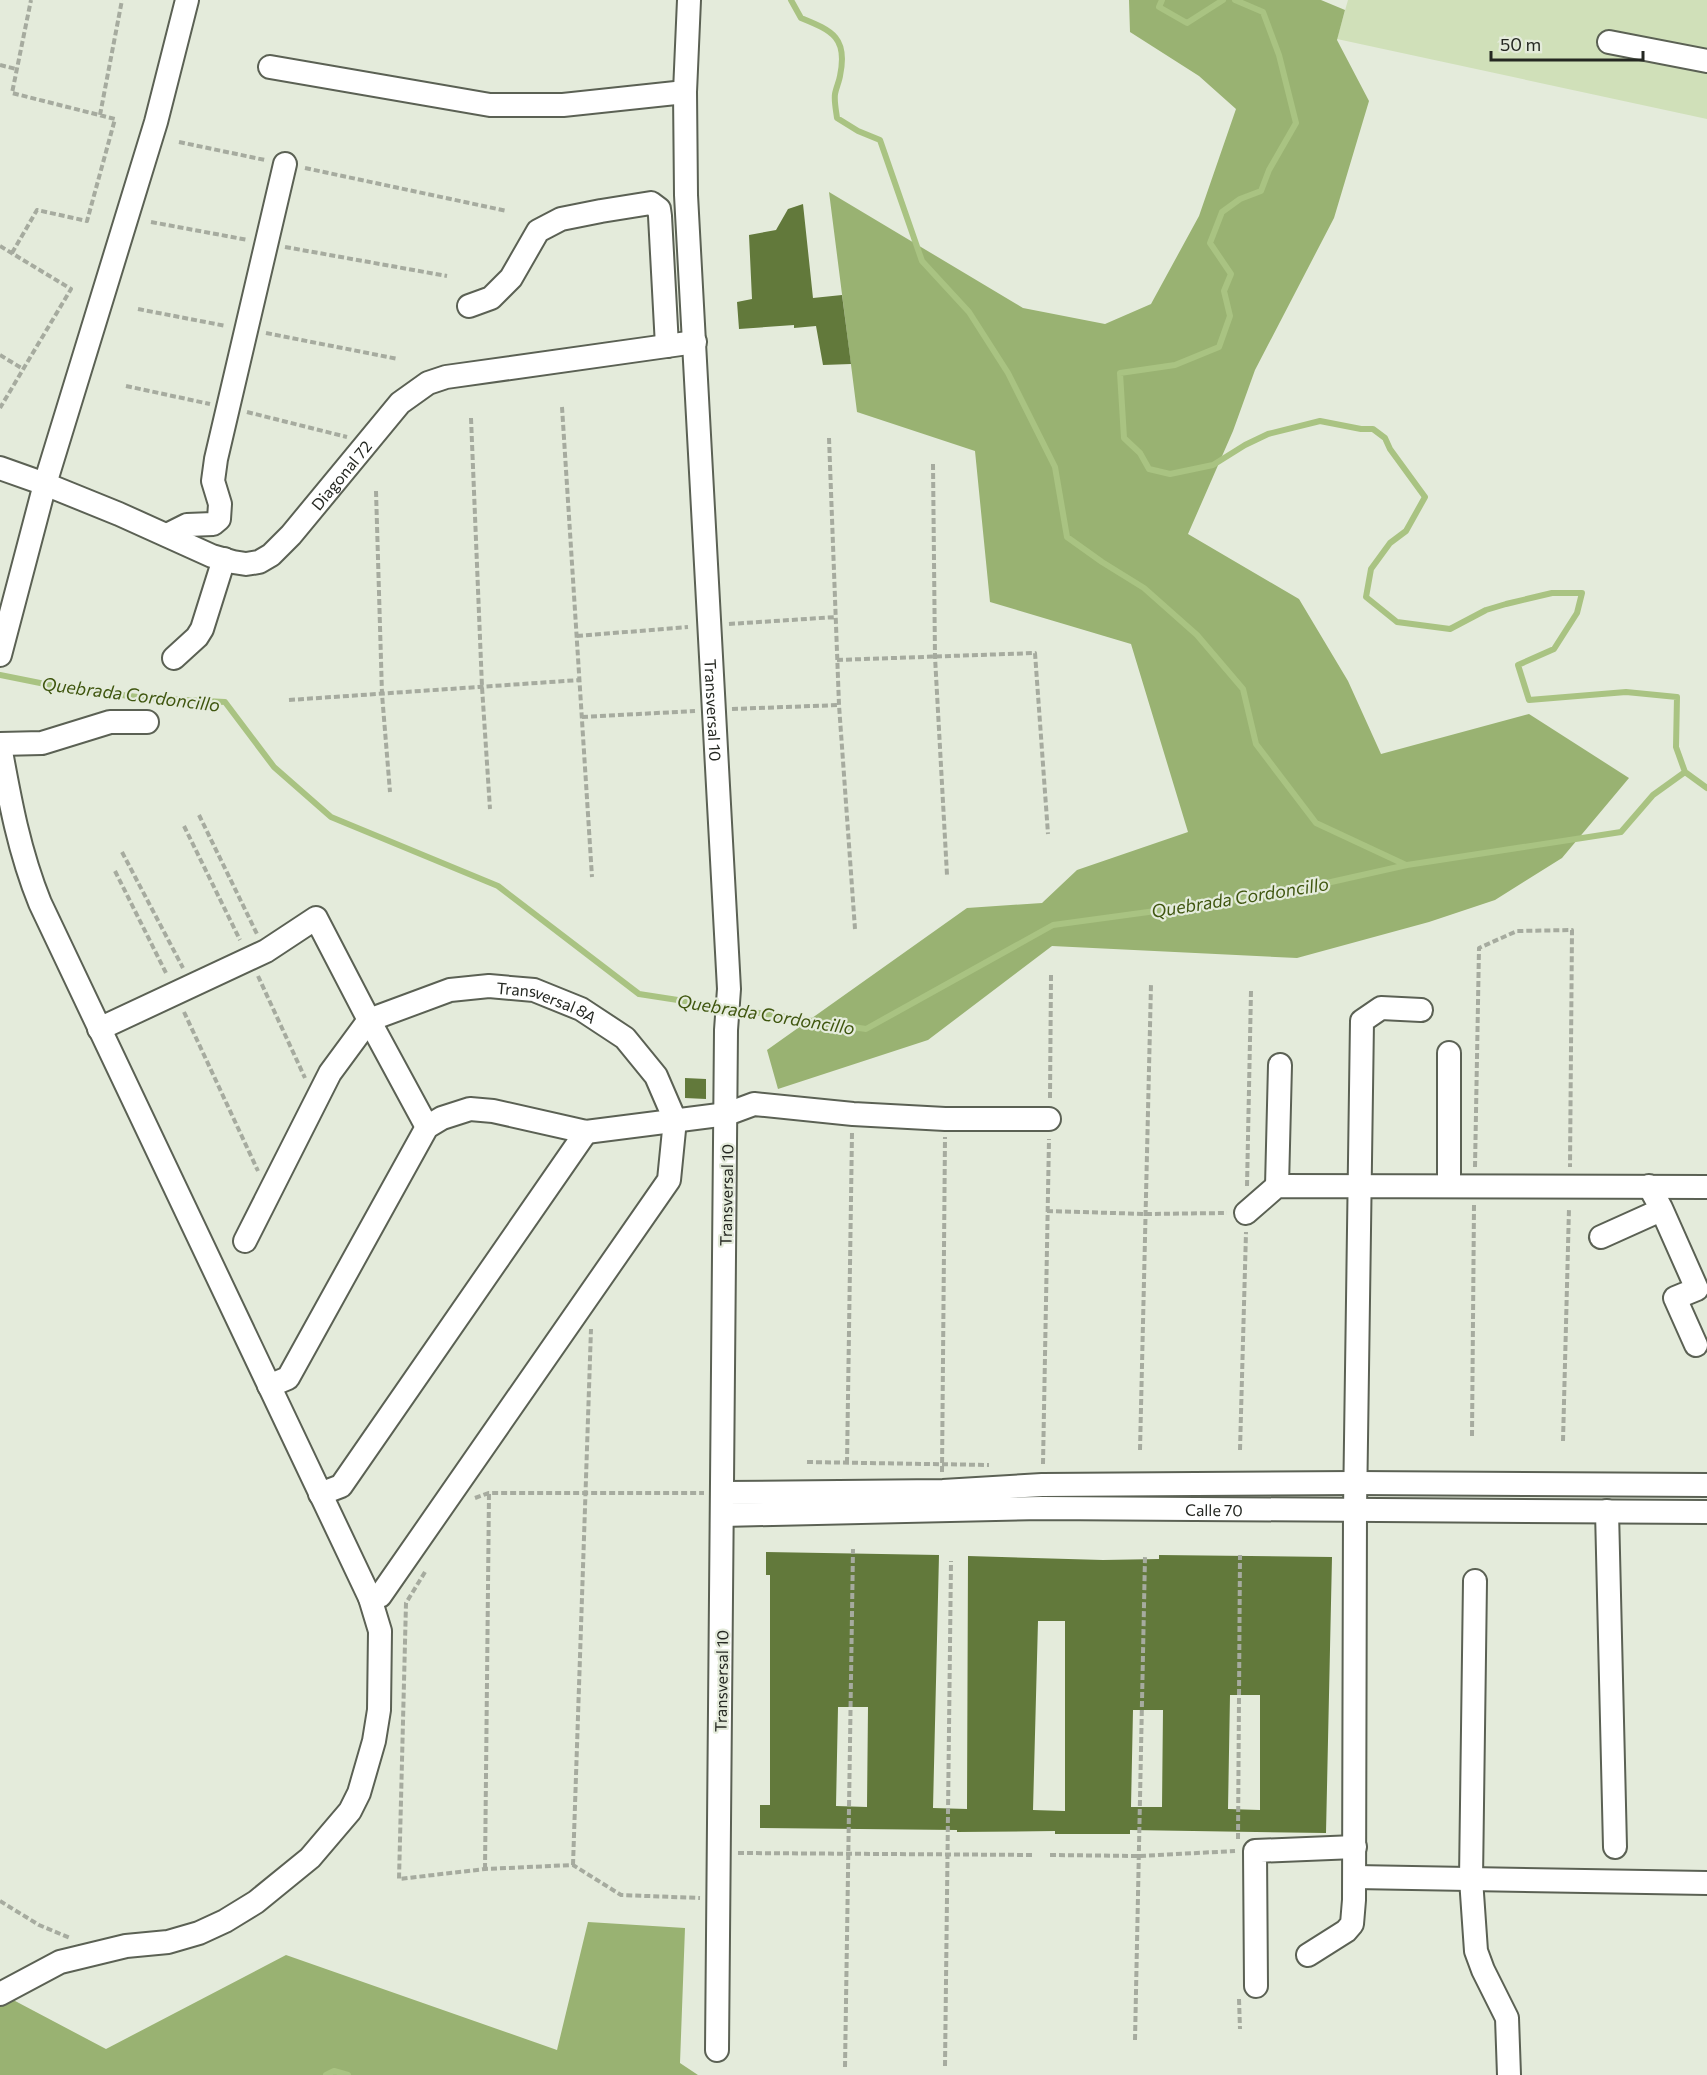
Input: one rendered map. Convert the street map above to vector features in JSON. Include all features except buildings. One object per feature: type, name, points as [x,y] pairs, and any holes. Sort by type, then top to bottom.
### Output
[{"type":"street","points":[[0,652],[45,484],[156,122],[187,0]]},
{"type":"street","name":"Transversal 10","points":[[689,0],[685,92],[686,195],[729,988],[726,1030],[717,2050]]},
{"type":"street","points":[[1609,42],[1707,61]]},
{"type":"street","points":[[270,67],[490,105],[563,105],[685,92]]},
{"type":"street","points":[[167,535],[187,525],[213,524],[219,519],[220,504],[213,481],[214,470],[285,164]]},
{"type":"street","points":[[469,306],[491,298],[511,278],[538,231],[561,219],[601,211],[656,205],[660,216],[667,346]]},
{"type":"street","name":"Diagonal 72","points":[[0,468],[45,484],[224,560],[246,564],[259,562],[271,555],[291,535],[400,404],[428,384],[446,377],[695,342]]},
{"type":"street","points":[[174,658],[197,637],[202,629],[224,560]]},
{"type":"street","points":[[0,1994],[60,1962],[126,1946],[168,1942],[199,1933],[225,1921],[256,1902],[310,1858],[350,1811],[359,1793],[374,1742],[379,1710],[380,1631],[370,1598],[40,903],[26,867],[14,825],[0,745],[42,743],[110,722],[147,722]]},
{"type":"street","points":[[99,1029],[173,987],[266,951],[316,918],[428,1126]]},
{"type":"street","name":"Transversal 8A","points":[[369,1020],[450,990],[489,986],[534,990],[580,1010],[624,1038],[656,1076],[675,1120]]},
{"type":"street","points":[[1308,1955],[1346,1931],[1352,1924],[1355,1876],[1355,1483],[1362,1022],[1381,1008],[1421,1010]]},
{"type":"street","points":[[245,1241],[330,1073],[369,1020]]},
{"type":"street","points":[[1449,1053],[1449,1186]]},
{"type":"street","points":[[1277,1186],[1280,1065]]},
{"type":"street","points":[[269,1386],[288,1378],[428,1126],[442,1118],[470,1109],[586,1132],[727,1114],[754,1104],[853,1114],[945,1119],[1049,1119]]},
{"type":"street","points":[[370,1598],[380,1596],[669,1180],[675,1120]]},
{"type":"street","points":[[320,1494],[341,1486],[586,1132]]},
{"type":"street","points":[[1246,1213],[1277,1186],[1707,1186]]},
{"type":"street","points":[[1649,1186],[1697,1289],[1675,1298],[1696,1345]]},
{"type":"street","points":[[1601,1237],[1661,1210]]},
{"type":"street","name":"Calle 70","points":[[723,1493],[943,1491],[1042,1485],[1355,1483],[1707,1485]]},
{"type":"street","name":"Calle 70","points":[[722,1515],[1042,1508],[1707,1512]]},
{"type":"street","points":[[1607,1511],[1615,1847]]},
{"type":"street","points":[[1475,1581],[1471,1879],[1476,1951],[1507,2018],[1509,2075]]},
{"type":"street","points":[[1256,1986],[1255,1851],[1355,1848]]},
{"type":"street","points":[[1355,1876],[1707,1883]]},
{"type":"path","points":[[12,253],[37,210],[87,221],[115,118],[12,93],[31,0]]},
{"type":"path","points":[[100,115],[122,0]]},
{"type":"path","points":[[0,65],[16,69]]},
{"type":"path","points":[[179,142],[507,212]]},
{"type":"path","points":[[151,222],[447,276]]},
{"type":"path","points":[[0,246],[71,289],[0,408]]},
{"type":"path","points":[[0,355],[23,369]]},
{"type":"path","points":[[562,407],[592,876]]},
{"type":"path","points":[[471,418],[482,687],[490,809]]},
{"type":"path","points":[[829,438],[837,660],[855,929]]},
{"type":"path","points":[[933,464],[935,657],[947,875]]},
{"type":"path","points":[[376,491],[382,694],[390,792]]},
{"type":"path","points":[[577,636],[836,617]]},
{"type":"path","points":[[837,660],[1035,653],[1048,834]]},
{"type":"path","points":[[289,700],[579,680]]},
{"type":"path","points":[[582,717],[840,705]]},
{"type":"path","points":[[199,815],[266,951]]},
{"type":"path","points":[[122,852],[185,972]]},
{"type":"path","points":[[115,871],[173,987],[268,1193]]},
{"type":"path","points":[[1479,948],[1517,931],[1572,930]]},
{"type":"path","points":[[1042,1466],[1052,975]]},
{"type":"path","points":[[1140,1450],[1151,984]]},
{"type":"path","points":[[1240,1450],[1251,991]]},
{"type":"path","points":[[847,1462],[853,1114]]},
{"type":"path","points":[[943,1491],[945,1119]]},
{"type":"path","points":[[1047,1211],[1146,1214],[1246,1213]]},
{"type":"path","points":[[573,1865],[591,1325]]},
{"type":"path","points":[[807,1462],[998,1465]]},
{"type":"path","points":[[467,1500],[489,1493],[723,1493]]},
{"type":"path","points":[[485,1869],[489,1493]]},
{"type":"path","points":[[845,2067],[853,1549]]},
{"type":"path","points":[[1238,1839],[1240,1555]]},
{"type":"path","points":[[1135,2040],[1145,1557]]},
{"type":"path","points":[[945,2066],[951,1561]]},
{"type":"path","points":[[430,1562],[406,1603],[399,1879],[485,1869],[573,1865],[621,1895],[719,1899]]},
{"type":"path","points":[[1050,1855],[1139,1856],[1238,1851]]},
{"type":"path","points":[[719,1853],[1035,1856]]},
{"type":"path","points":[[0,1901],[39,1925],[73,1939]]},
{"type":"green space","points":[[1129,0],[1321,0],[1345,10],[1337,40],[1369,101],[1334,218],[1255,370],[1233,431],[1188,534],[1299,599],[1348,681],[1381,754],[1529,714],[1629,778],[1562,858],[1495,900],[1429,922],[1297,958],[1052,946],[928,1040],[778,1089],[767,1050],[967,908],[1042,903],[1077,870],[1188,832],[1131,644],[990,602],[975,451],[857,412],[829,192],[1023,308],[1105,324],[1151,304],[1199,216],[1236,109],[1199,76],[1130,32]]},
{"type":"green space","points":[[1348,0],[1707,0],[1707,119],[1337,39]]},
{"type":"green space","points":[[588,1922],[685,1928],[680,2063],[698,2075],[0,2075],[0,1993],[106,2049],[286,1955],[557,2050]]},
{"type":"waterway","points":[[791,0],[801,18],[830,32],[840,44],[842,63],[835,92],[837,118],[858,131],[880,140],[922,261],[969,312],[1008,373],[1055,467],[1067,537],[1144,588],[1197,635],[1243,689],[1256,744],[1316,823],[1406,865]]},
{"type":"waterway","points":[[1162,0],[1159,7],[1187,23],[1223,0]]},
{"type":"waterway","points":[[1235,0],[1263,12],[1279,55],[1296,123],[1269,170],[1261,191],[1240,199],[1222,212],[1210,243],[1231,274],[1224,291],[1230,316],[1219,347],[1175,365],[1120,373],[1124,438],[1140,453],[1149,469],[1170,474],[1213,465],[1268,434],[1320,421],[1373,429],[1385,438],[1390,449],[1425,497],[1406,531],[1390,543],[1371,569],[1366,597],[1397,622],[1450,629],[1486,610],[1506,604],[1552,593],[1582,593],[1577,613],[1554,649],[1518,665],[1529,700],[1626,692],[1677,697],[1676,747],[1685,772],[1707,788]]},
{"type":"waterway","name":"Quebrada Cordoncillo","points":[[0,675],[65,688],[146,698],[225,702],[274,767],[331,817],[498,886],[639,994],[723,1007]]},
{"type":"waterway","name":"Quebrada Cordoncillo","points":[[733,1009],[866,1029],[1053,925],[1273,895],[1407,865],[1621,832],[1653,795],[1685,772]]},
{"type":"waterway","points":[[326,2075],[334,2071],[348,2075]]}]
